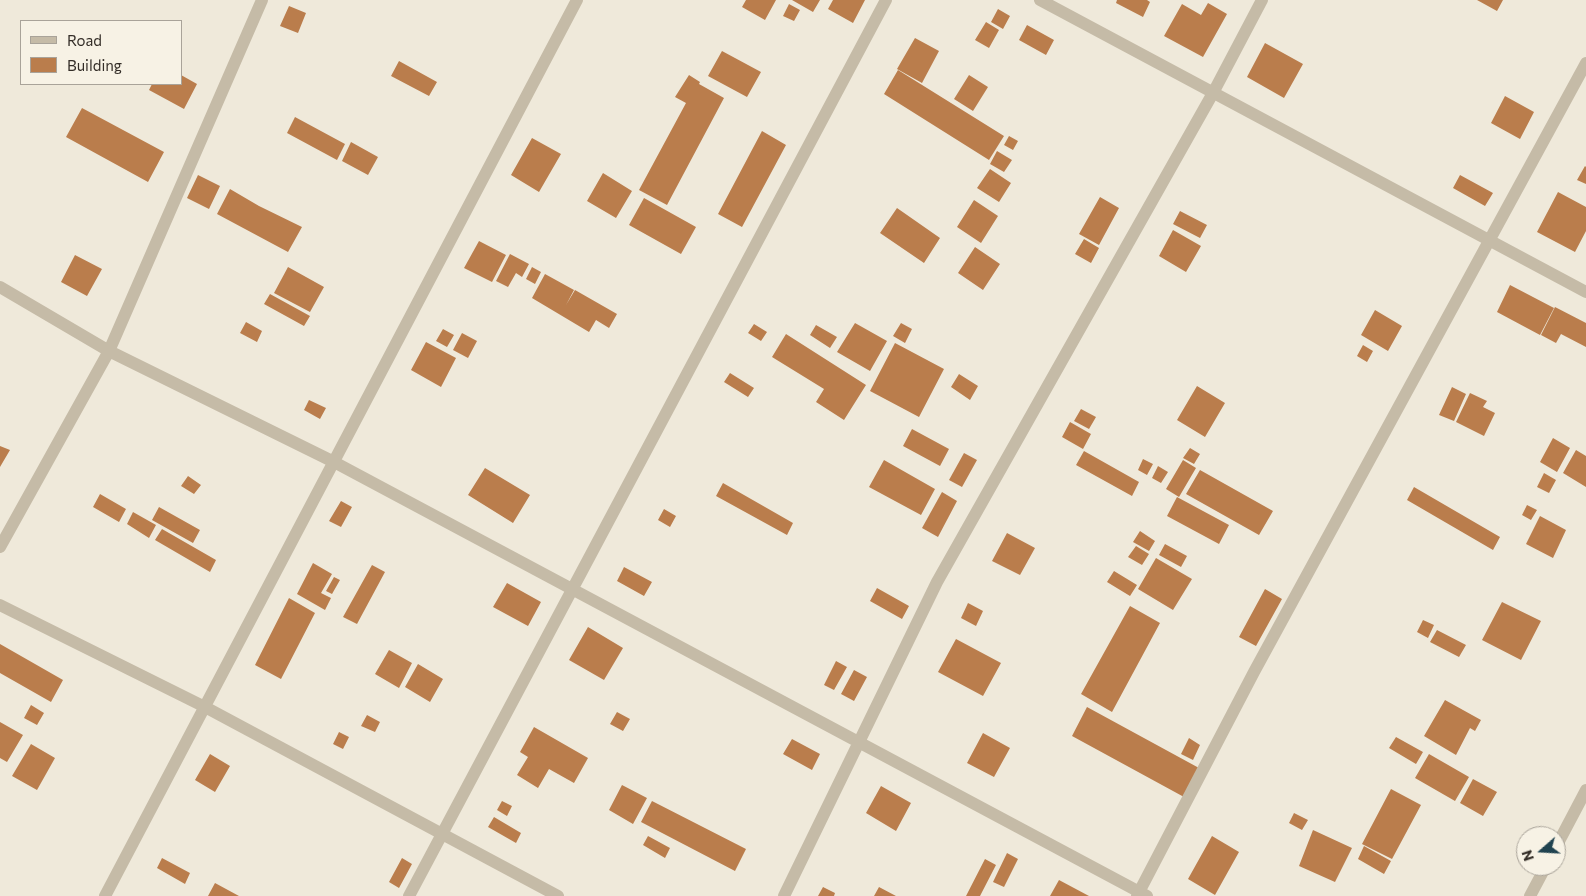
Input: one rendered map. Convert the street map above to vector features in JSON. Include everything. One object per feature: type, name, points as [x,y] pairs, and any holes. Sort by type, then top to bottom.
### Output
[{"type":"street","points":[[0,547],[109,351],[262,0]]},
{"type":"street","points":[[105,896],[577,0]]},
{"type":"street","points":[[409,896],[886,0]]},
{"type":"street","points":[[1040,0],[1586,292]]},
{"type":"street","points":[[784,896],[937,582],[1213,93],[1262,0]]},
{"type":"street","points":[[0,288],[109,351],[334,462],[1141,895],[1258,663],[1586,63]]},
{"type":"street","points":[[0,605],[205,706],[558,896]]},
{"type":"street","points":[[1566,828],[1586,790]]},
{"type":"street","points":[[1530,896],[1541,876]]},
{"type":"building","points":[[746,0],[776,0],[765,20],[742,7]]},
{"type":"building","points":[[792,0],[820,0],[813,12]]},
{"type":"building","points":[[833,0],[865,0],[853,23],[828,9]]},
{"type":"building","points":[[1117,0],[1147,0],[1150,2],[1143,17],[1116,3]]},
{"type":"building","points":[[1477,0],[1503,0],[1497,11]]},
{"type":"building","points":[[1208,3],[1227,14],[1203,57],[1164,36],[1182,4],[1201,15]]},
{"type":"building","points":[[789,4],[800,10],[794,21],[783,16]]},
{"type":"building","points":[[289,6],[306,13],[298,33],[280,26]]},
{"type":"building","points":[[998,9],[1010,16],[1003,29],[991,22]]},
{"type":"building","points":[[986,22],[999,30],[989,48],[975,40]]},
{"type":"building","points":[[1027,25],[1054,40],[1046,55],[1019,40]]},
{"type":"building","points":[[915,38],[939,51],[922,83],[897,69]]},
{"type":"building","points":[[1265,43],[1303,64],[1284,98],[1247,77]]},
{"type":"building","points":[[722,51],[761,72],[747,97],[708,76]]},
{"type":"building","points":[[399,61],[437,82],[429,96],[391,76]]},
{"type":"building","points":[[898,70],[1004,136],[989,160],[884,94]]},
{"type":"building","points":[[689,75],[700,82],[699,84],[724,98],[667,205],[639,190],[686,103],[675,97]]},
{"type":"building","points":[[969,75],[988,87],[973,111],[954,99]]},
{"type":"building","points":[[182,76],[197,84],[184,109],[149,90],[152,85],[182,85]]},
{"type":"building","points":[[1505,96],[1534,112],[1520,139],[1491,123]]},
{"type":"building","points":[[82,108],[164,152],[148,182],[66,137]]},
{"type":"building","points":[[295,117],[345,144],[337,160],[287,133]]},
{"type":"building","points":[[762,131],[786,145],[742,227],[718,214]]},
{"type":"building","points":[[1009,136],[1018,141],[1013,150],[1004,145]]},
{"type":"building","points":[[532,138],[561,154],[539,192],[511,175]]},
{"type":"building","points":[[351,142],[378,157],[368,175],[342,161]]},
{"type":"building","points":[[997,151],[1012,160],[1004,172],[990,164]]},
{"type":"building","points":[[1586,167],[1586,184],[1577,180]]},
{"type":"building","points":[[990,169],[1011,183],[999,202],[977,188]]},
{"type":"building","points":[[603,173],[632,191],[616,218],[587,201]]},
{"type":"building","points":[[198,175],[220,186],[209,209],[187,198]]},
{"type":"building","points":[[1460,175],[1493,193],[1485,206],[1453,188]]},
{"type":"building","points":[[230,189],[302,227],[288,252],[217,214]]},
{"type":"building","points":[[1558,192],[1586,207],[1586,231],[1575,252],[1537,232]]},
{"type":"building","points":[[1100,197],[1119,208],[1099,245],[1079,234]]},
{"type":"building","points":[[644,198],[696,227],[681,254],[629,225]]},
{"type":"building","points":[[974,200],[998,216],[981,243],[957,227]]},
{"type":"building","points":[[897,208],[940,238],[924,263],[880,233]]},
{"type":"building","points":[[1180,211],[1207,225],[1200,238],[1173,224]]},
{"type":"building","points":[[1173,230],[1201,246],[1186,272],[1159,256]]},
{"type":"building","points":[[1084,239],[1099,248],[1091,263],[1075,254]]},
{"type":"building","points":[[479,241],[506,255],[492,282],[464,268]]},
{"type":"building","points":[[975,247],[1000,264],[983,290],[958,273]]},
{"type":"building","points":[[510,254],[529,264],[522,277],[516,273],[508,287],[496,281]]},
{"type":"building","points":[[75,255],[102,269],[87,296],[61,282]]},
{"type":"building","points":[[288,267],[324,287],[310,312],[274,293]]},
{"type":"building","points":[[532,267],[541,272],[535,284],[526,279]]},
{"type":"building","points":[[545,274],[574,290],[566,305],[575,290],[617,314],[609,328],[596,320],[589,332],[532,298]]},
{"type":"building","points":[[1510,285],[1554,308],[1540,335],[1497,312]]},
{"type":"building","points":[[270,294],[310,316],[304,326],[264,304]]},
{"type":"building","points":[[1555,307],[1586,323],[1586,347],[1561,334],[1556,343],[1541,335]]},
{"type":"building","points":[[1375,310],[1402,326],[1388,351],[1361,335]]},
{"type":"building","points":[[246,322],[262,331],[257,342],[240,333]]},
{"type":"building","points":[[855,323],[887,341],[870,371],[837,352]]},
{"type":"building","points":[[901,323],[912,329],[905,343],[893,336]]},
{"type":"building","points":[[754,324],[767,332],[761,341],[748,333]]},
{"type":"building","points":[[816,325],[837,337],[830,348],[810,335]]},
{"type":"building","points":[[443,329],[454,335],[447,347],[436,341]]},
{"type":"building","points":[[462,333],[477,341],[468,358],[453,350]]},
{"type":"building","points":[[786,334],[866,385],[844,420],[816,402],[824,389],[772,357]]},
{"type":"building","points":[[426,342],[456,358],[441,387],[411,370]]},
{"type":"building","points":[[895,343],[944,369],[919,417],[870,391]]},
{"type":"building","points":[[1363,345],[1373,351],[1367,362],[1357,356]]},
{"type":"building","points":[[730,373],[754,388],[748,397],[724,382]]},
{"type":"building","points":[[959,374],[978,386],[970,400],[951,387]]},
{"type":"building","points":[[1197,386],[1225,403],[1205,437],[1177,420]]},
{"type":"building","points":[[1452,387],[1466,394],[1454,421],[1439,415]]},
{"type":"building","points":[[1470,393],[1487,401],[1483,407],[1495,413],[1484,436],[1456,422]]},
{"type":"building","points":[[309,400],[326,408],[320,419],[304,410]]},
{"type":"building","points":[[1081,409],[1096,417],[1089,429],[1074,421]]},
{"type":"building","points":[[1070,422],[1091,434],[1083,449],[1062,437]]},
{"type":"building","points":[[912,429],[949,449],[940,466],[903,446]]},
{"type":"building","points":[[1553,438],[1570,448],[1557,472],[1540,462]]},
{"type":"building","points":[[0,446],[10,450],[0,467]]},
{"type":"building","points":[[1190,448],[1200,454],[1194,464],[1183,458]]},
{"type":"building","points":[[1576,450],[1586,456],[1586,487],[1563,473]]},
{"type":"building","points":[[1084,451],[1139,482],[1132,496],[1076,465]]},
{"type":"building","points":[[964,453],[977,460],[962,487],[949,480]]},
{"type":"building","points":[[1143,459],[1153,464],[1147,475],[1138,470]]},
{"type":"building","points":[[884,460],[935,489],[921,515],[869,487]]},
{"type":"building","points":[[1183,460],[1196,468],[1179,497],[1166,489]]},
{"type":"building","points":[[1158,466],[1168,472],[1161,483],[1152,478]]},
{"type":"building","points":[[485,468],[530,495],[513,523],[468,495]]},
{"type":"building","points":[[1200,470],[1273,511],[1259,535],[1186,494]]},
{"type":"building","points":[[1544,473],[1556,480],[1549,493],[1537,487]]},
{"type":"building","points":[[188,476],[201,485],[194,494],[181,486]]},
{"type":"building","points":[[723,483],[793,523],[787,535],[716,496]]},
{"type":"building","points":[[1414,487],[1500,537],[1493,550],[1407,500]]},
{"type":"building","points":[[942,492],[957,501],[938,537],[922,528]]},
{"type":"building","points":[[100,494],[126,509],[119,522],[93,507]]},
{"type":"building","points":[[1177,497],[1229,525],[1219,544],[1167,516]]},
{"type":"building","points":[[341,501],[352,507],[341,527],[329,521]]},
{"type":"building","points":[[1527,505],[1537,510],[1531,520],[1522,515]]},
{"type":"building","points":[[159,507],[200,530],[193,543],[152,520]]},
{"type":"building","points":[[664,509],[676,516],[670,527],[658,520]]},
{"type":"building","points":[[133,512],[156,525],[149,538],[127,524]]},
{"type":"building","points":[[1540,516],[1566,530],[1553,558],[1526,544]]},
{"type":"building","points":[[162,529],[216,560],[210,572],[155,540]]},
{"type":"building","points":[[1140,531],[1155,541],[1149,551],[1133,542]]},
{"type":"building","points":[[1007,533],[1035,548],[1020,575],[992,561]]},
{"type":"building","points":[[1165,544],[1187,556],[1181,567],[1159,555]]},
{"type":"building","points":[[1136,546],[1149,554],[1142,565],[1128,557]]},
{"type":"building","points":[[1156,558],[1192,579],[1173,610],[1138,589]]},
{"type":"building","points":[[313,563],[332,574],[321,593],[331,598],[325,610],[297,594]]},
{"type":"building","points":[[372,565],[385,572],[357,624],[343,617]]},
{"type":"building","points":[[624,567],[652,582],[644,596],[617,581]]},
{"type":"building","points":[[1114,571],[1137,585],[1130,596],[1107,582]]},
{"type":"building","points":[[334,577],[340,580],[332,594],[326,591]]},
{"type":"building","points":[[507,583],[541,602],[528,626],[493,607]]},
{"type":"building","points":[[877,588],[909,606],[902,619],[870,601]]},
{"type":"building","points":[[1265,589],[1282,599],[1256,646],[1239,637]]},
{"type":"building","points":[[289,598],[315,613],[281,679],[255,665]]},
{"type":"building","points":[[1502,602],[1541,621],[1521,660],[1482,640]]},
{"type":"building","points":[[968,603],[983,611],[976,626],[961,618]]},
{"type":"building","points":[[1130,606],[1160,623],[1112,712],[1081,694]]},
{"type":"building","points":[[1423,620],[1434,625],[1428,638],[1417,632]]},
{"type":"building","points":[[588,627],[623,648],[604,680],[569,660]]},
{"type":"building","points":[[1437,630],[1466,645],[1459,657],[1430,642]]},
{"type":"building","points":[[956,639],[1001,663],[983,696],[938,672]]},
{"type":"building","points":[[0,644],[63,680],[51,702],[0,673]]},
{"type":"building","points":[[389,650],[412,663],[399,688],[375,674]]},
{"type":"building","points":[[836,661],[847,667],[834,690],[824,685]]},
{"type":"building","points":[[418,664],[443,679],[430,702],[405,687]]},
{"type":"building","points":[[854,670],[867,677],[854,701],[841,694]]},
{"type":"building","points":[[1445,700],[1481,720],[1475,731],[1470,728],[1456,755],[1424,736]]},
{"type":"building","points":[[31,705],[44,713],[37,725],[24,718]]},
{"type":"building","points":[[1087,707],[1199,768],[1184,797],[1072,736]]},
{"type":"building","points":[[617,712],[630,719],[623,731],[610,724]]},
{"type":"building","points":[[367,715],[380,722],[375,732],[361,726]]},
{"type":"building","points":[[0,722],[23,735],[7,762],[0,758]]},
{"type":"building","points":[[534,727],[588,758],[574,783],[549,769],[538,788],[517,775],[528,757],[520,752]]},
{"type":"building","points":[[339,732],[349,737],[343,749],[333,744]]},
{"type":"building","points":[[983,733],[1010,748],[994,777],[967,763]]},
{"type":"building","points":[[1396,737],[1423,752],[1416,764],[1389,748]]},
{"type":"building","points":[[1189,738],[1200,745],[1193,760],[1181,754]]},
{"type":"building","points":[[792,739],[820,754],[812,770],[783,754]]},
{"type":"building","points":[[31,744],[55,758],[37,790],[12,776]]},
{"type":"building","points":[[210,754],[230,766],[215,792],[195,780]]},
{"type":"building","points":[[1429,754],[1469,777],[1455,801],[1415,778]]},
{"type":"building","points":[[1473,779],[1497,792],[1483,816],[1460,803]]},
{"type":"building","points":[[622,785],[647,798],[633,824],[609,810]]},
{"type":"building","points":[[881,786],[911,803],[896,831],[866,813]]},
{"type":"building","points":[[1391,789],[1421,805],[1392,859],[1362,844]]},
{"type":"building","points":[[502,801],[512,806],[507,816],[497,810]]},
{"type":"building","points":[[652,801],[746,849],[735,871],[641,822]]},
{"type":"building","points":[[1294,813],[1308,820],[1302,830],[1289,823]]},
{"type":"building","points":[[494,817],[521,833],[516,843],[488,827]]},
{"type":"building","points":[[1313,830],[1352,848],[1335,882],[1299,866]]},
{"type":"building","points":[[648,836],[670,848],[665,858],[643,845]]},
{"type":"building","points":[[1212,836],[1239,852],[1215,895],[1188,879]]},
{"type":"building","points":[[1364,846],[1391,861],[1384,874],[1358,859]]},
{"type":"building","points":[[1007,853],[1018,859],[1004,887],[993,882]]},
{"type":"building","points":[[162,858],[190,873],[185,884],[157,868]]},
{"type":"building","points":[[402,858],[412,864],[399,888],[389,882]]},
{"type":"building","points":[[985,859],[996,865],[980,896],[966,896]]},
{"type":"building","points":[[1059,880],[1089,896],[1050,896]]},
{"type":"building","points":[[215,883],[239,896],[208,896]]},
{"type":"building","points":[[823,887],[835,893],[834,896],[818,896]]},
{"type":"building","points":[[879,887],[896,896],[874,896]]}]
